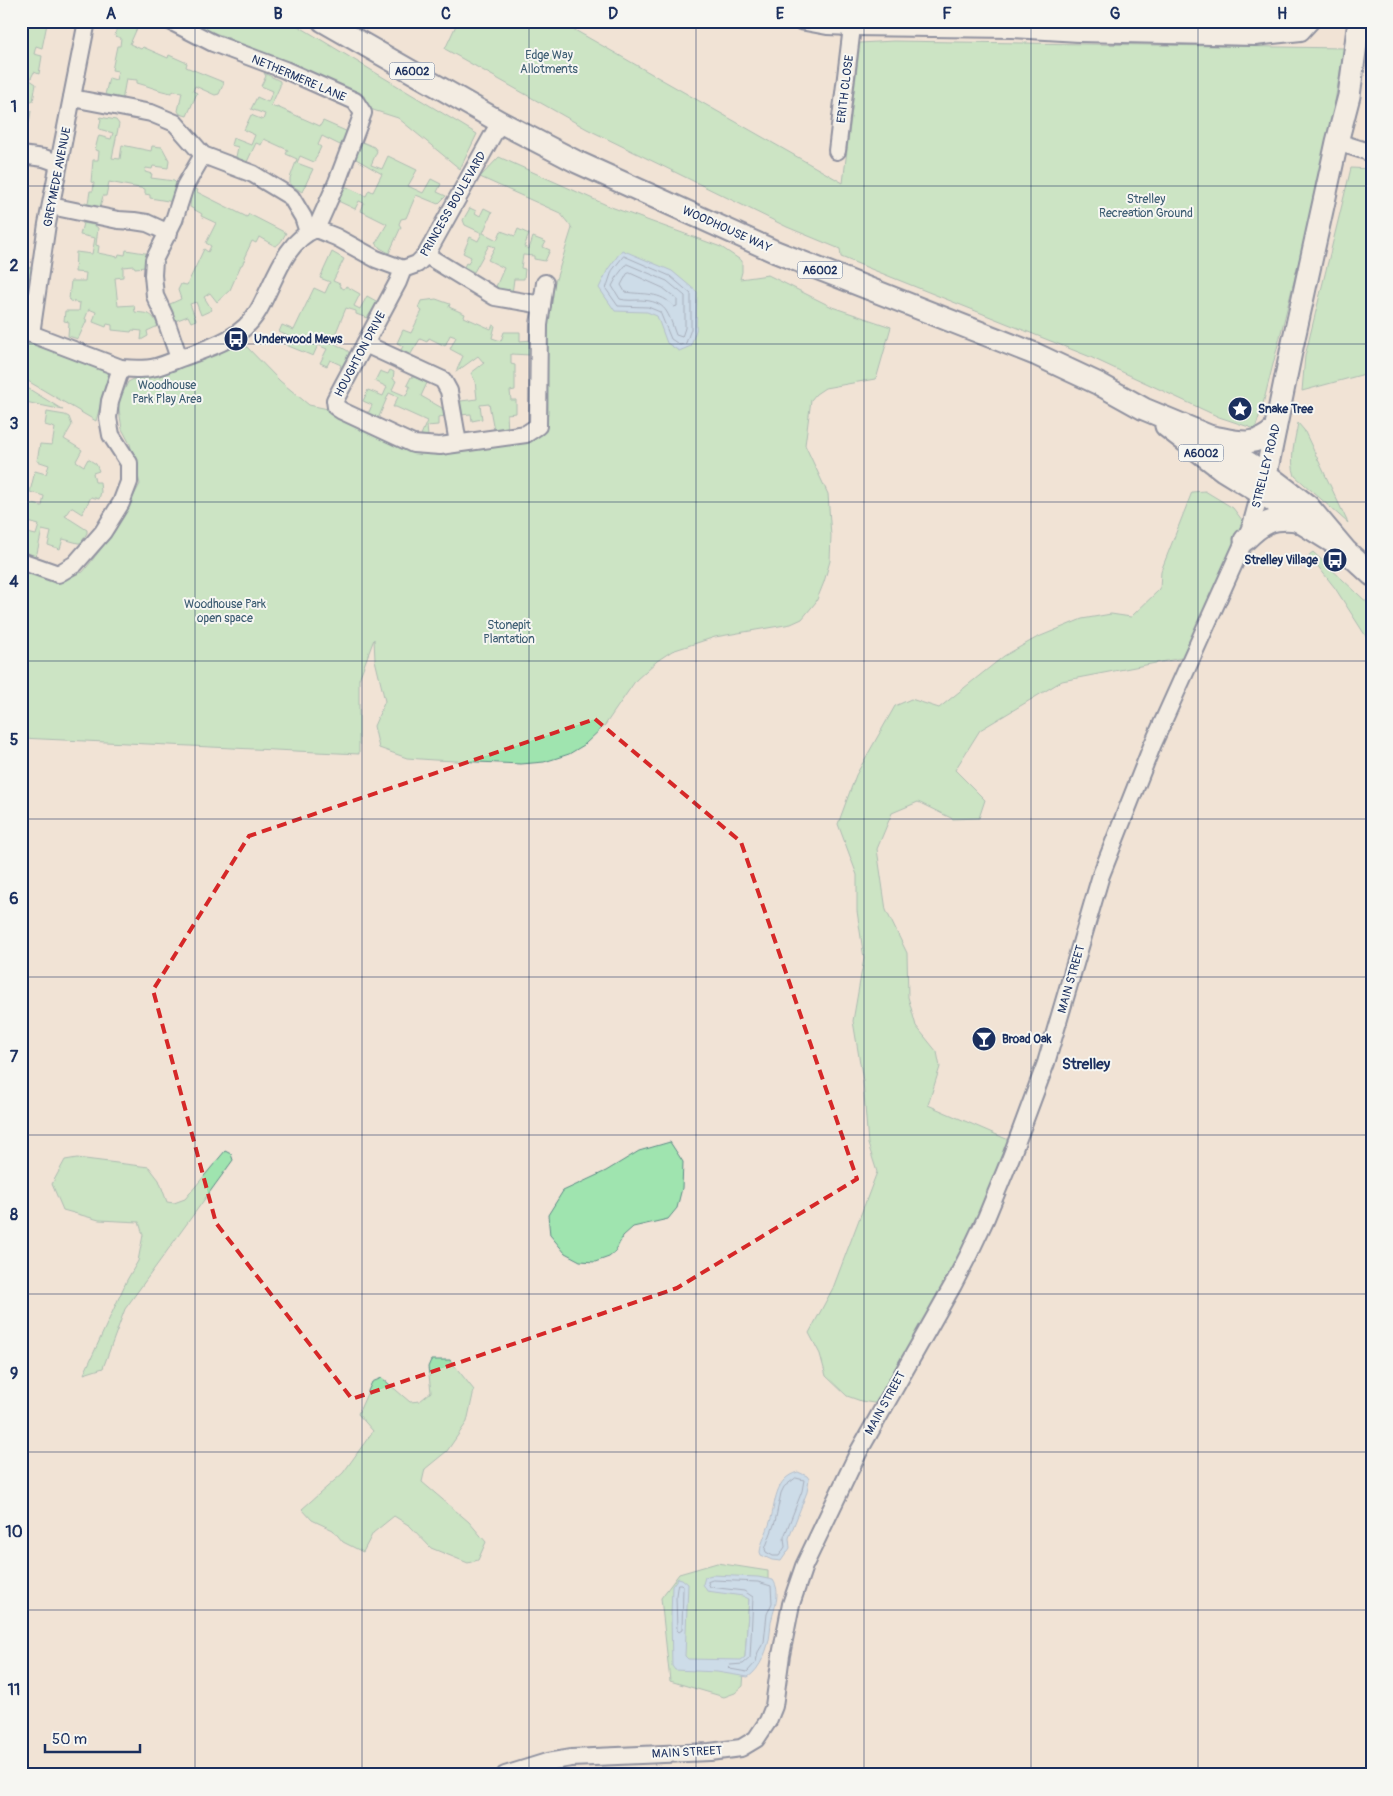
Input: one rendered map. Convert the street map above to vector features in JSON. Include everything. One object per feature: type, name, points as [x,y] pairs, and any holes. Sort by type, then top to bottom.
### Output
[{"type":"main road","name":"WOODHOUSE WAY","points":[[323,21],[500,122],[577,162],[776,252],[1035,354],[1098,384],[1144,409],[1209,436],[1228,450],[1263,483]]},
{"type":"main road","name":"STRELLEY ROAD","points":[[1263,483],[1337,142],[1349,96],[1359,21]]},
{"type":"main road","name":"WOODHOUSE WAY","points":[[1144,409],[1223,470],[1263,483]]},
{"type":"main road","name":"A6002","points":[[1209,436],[1237,442],[1254,442],[1266,438],[1275,429]]},
{"type":"main road","name":"A6002","points":[[1263,483],[1272,500],[1297,520],[1346,551]]},
{"type":"main road","name":"A6002","points":[[1263,483],[1308,506],[1346,551],[1372,575]]},
{"type":"main road","points":[[1245,540],[1266,522],[1283,519],[1297,520]]},
{"type":"street","name":"GREYMEDE AVENUE","points":[[26,332],[86,21]]},
{"type":"street","name":"NETHERMERE LANE","points":[[170,21],[213,43],[285,70],[355,101],[360,106],[363,113],[355,136],[312,231]]},
{"type":"street","points":[[800,21],[827,26],[852,27],[885,24],[1012,25],[1080,33],[1182,28],[1255,37],[1306,27]]},
{"type":"street","name":"ERITH CLOSE","points":[[838,151],[852,27]]},
{"type":"street","points":[[72,98],[151,112],[176,122],[203,155],[253,174],[291,197],[312,231],[336,237],[376,259],[403,269]]},
{"type":"street","name":"PRINCESS BOULEVARD","points":[[403,269],[417,264],[426,255],[500,122]]},
{"type":"street","points":[[1337,142],[1372,153]]},
{"type":"street","points":[[21,155],[44,158],[58,163]]},
{"type":"street","points":[[179,358],[164,315],[154,296],[154,260],[169,233],[184,186],[203,155]]},
{"type":"street","points":[[51,206],[118,220],[134,220],[147,223],[169,233]]},
{"type":"street","points":[[26,332],[121,368],[139,370],[156,367],[212,347],[243,329],[257,313],[294,245],[312,231]]},
{"type":"street","points":[[426,255],[496,297],[542,305]]},
{"type":"street","name":"HOUGHTON DRIVE","points":[[403,269],[398,282],[335,400],[336,407],[413,444],[440,446],[526,434],[538,426],[539,326],[545,283]]},
{"type":"street","points":[[365,344],[443,380],[449,391],[458,443]]},
{"type":"street","points":[[21,561],[58,574],[75,564],[103,532],[121,503],[129,482],[129,463],[111,436],[108,418],[110,401],[121,368]]},
{"type":"street","name":"STRELLEY ROAD","points":[[1118,832],[1152,746],[1245,540],[1263,483]]},
{"type":"street","name":"MAIN STREET","points":[[505,1775],[547,1762],[571,1758],[710,1752],[740,1748],[756,1739],[768,1721],[774,1706],[781,1655],[792,1604],[804,1566],[859,1451],[957,1278],[986,1218],[1018,1140],[1046,1064],[1102,875],[1118,832]]},
{"type":"highlighted area","points":[[595,719],[741,842],[857,1179],[677,1288],[352,1399],[216,1223],[153,990],[249,836]]},
{"type":"green space","points":[[21,21],[41,21],[41,23],[47,24],[42,48],[36,46],[34,54],[42,56],[39,74],[34,72],[30,80],[36,84],[33,101],[28,101],[26,110],[31,111],[29,123],[21,121]]},
{"type":"green space","points":[[118,21],[137,21],[138,26],[130,44],[141,49],[143,47],[168,58],[169,55],[187,63],[186,67],[223,82],[219,94],[215,95],[195,86],[193,91],[197,93],[187,116],[180,114],[178,111],[182,92],[174,91],[171,93],[162,91],[137,83],[137,80],[126,79],[122,101],[104,99],[109,78],[116,80],[118,71],[112,70],[117,46],[120,46],[121,38],[115,36]]},
{"type":"green space","points":[[185,21],[290,21],[477,134],[460,169],[398,118],[370,109],[364,96],[232,43],[229,38],[212,32],[210,35]]},
{"type":"green space","name":"Strelley Recreation Ground","points":[[458,21],[559,21],[843,183],[860,43],[893,41],[1344,48],[1330,131],[1318,186],[1262,408],[1255,429],[1219,417],[1088,356],[841,257],[840,249],[787,227],[587,129],[445,49]]},
{"type":"green space","points":[[264,73],[280,81],[280,86],[271,106],[320,126],[323,121],[348,132],[343,143],[340,145],[322,136],[318,145],[321,147],[314,162],[300,156],[297,163],[313,169],[302,192],[290,184],[290,178],[297,159],[286,154],[288,150],[264,139],[261,145],[256,143],[247,162],[233,160],[233,156],[236,157],[238,147],[231,145],[233,138],[251,145],[255,135],[244,130],[251,115],[263,120],[265,114],[251,109],[257,97],[268,102],[273,91],[261,86],[266,76]]},
{"type":"green space","points":[[100,117],[116,120],[119,124],[112,158],[120,159],[122,145],[151,151],[152,146],[162,147],[169,160],[168,168],[153,166],[152,169],[146,168],[145,172],[152,174],[151,178],[174,181],[177,184],[174,202],[150,198],[150,195],[145,194],[145,189],[109,182],[106,196],[103,196],[100,207],[84,206],[85,202],[88,203],[90,191],[93,191],[94,183],[91,182],[93,160],[98,160],[99,151],[95,150],[98,138],[99,136],[111,139],[113,133],[99,129]]},
{"type":"green space","points":[[360,141],[374,147],[377,151],[371,165],[382,169],[388,156],[417,170],[408,186],[423,193],[431,179],[441,184],[437,192],[446,196],[438,204],[416,195],[406,218],[401,219],[399,224],[401,227],[389,253],[380,248],[376,243],[387,224],[361,211],[364,203],[359,201],[355,209],[338,201],[344,188],[347,187],[366,196],[369,190],[373,192],[382,174],[356,159],[355,155]]},
{"type":"green space","points":[[499,157],[611,207],[721,247],[742,261],[740,279],[768,275],[832,307],[891,327],[875,379],[825,388],[811,400],[805,445],[828,494],[831,536],[830,561],[816,602],[802,619],[791,624],[715,637],[672,651],[657,661],[636,680],[605,725],[584,745],[569,754],[544,762],[521,764],[407,758],[379,748],[374,726],[385,701],[375,660],[374,639],[359,679],[359,754],[21,738],[21,568],[57,581],[83,572],[115,531],[140,484],[130,444],[122,429],[118,403],[128,382],[142,375],[240,340],[280,381],[309,405],[333,410],[335,414],[396,446],[439,454],[478,450],[544,433],[548,413],[547,319],[552,292],[572,228],[560,213],[480,177]]},
{"type":"green space","points":[[1351,168],[1372,169],[1372,372],[1302,391],[1305,356]]},
{"type":"green space","points":[[195,189],[198,190],[197,192],[247,217],[249,214],[286,233],[275,246],[259,237],[256,243],[252,241],[230,290],[217,302],[210,293],[204,297],[212,310],[201,315],[196,302],[190,304],[196,320],[191,322],[188,316],[175,321],[169,307],[170,304],[181,299],[178,290],[181,284],[187,285],[204,249],[208,252],[211,246],[206,243],[216,223],[201,216],[202,214],[190,207],[191,195]]},
{"type":"green space","points":[[470,208],[480,216],[484,208],[492,212],[483,233],[497,240],[501,231],[515,236],[518,229],[529,234],[524,247],[529,249],[533,237],[546,242],[543,247],[550,250],[545,261],[534,259],[534,256],[523,255],[521,268],[525,269],[524,279],[514,279],[512,294],[495,289],[504,268],[488,260],[495,247],[489,245],[474,272],[464,267],[466,263],[468,264],[471,257],[463,253],[470,237],[478,241],[482,233],[465,225],[463,220]]},
{"type":"green space","points":[[83,223],[94,225],[98,228],[96,245],[99,246],[98,253],[118,257],[119,254],[125,255],[126,250],[151,254],[146,267],[123,267],[123,277],[115,278],[118,306],[134,305],[135,312],[150,314],[158,326],[147,331],[148,336],[141,340],[142,331],[112,330],[112,325],[107,324],[106,327],[93,322],[96,312],[89,309],[85,319],[87,320],[78,339],[68,336],[69,322],[64,321],[65,311],[79,311],[80,303],[70,301],[69,299],[71,281],[85,281],[86,273],[75,272],[76,252],[92,254],[95,238],[80,235]]},
{"type":"green space","points":[[332,252],[344,259],[333,281],[340,284],[339,286],[344,289],[346,286],[360,294],[354,306],[360,309],[367,296],[378,302],[367,318],[356,314],[356,311],[346,308],[332,342],[349,353],[341,369],[341,365],[330,360],[327,366],[320,363],[327,349],[318,345],[313,356],[286,345],[290,337],[279,332],[282,325],[294,330],[314,288],[325,293],[330,282],[320,278]]},
{"type":"green space","points":[[21,267],[32,268],[25,327],[21,326]]},
{"type":"green space","points":[[436,299],[450,304],[449,307],[465,314],[464,317],[491,329],[493,325],[495,326],[492,338],[501,341],[504,332],[520,332],[520,341],[533,340],[530,355],[511,354],[511,364],[515,365],[515,390],[510,391],[511,400],[516,400],[516,413],[507,414],[508,432],[498,433],[494,430],[489,404],[480,405],[482,419],[472,421],[471,414],[460,415],[459,404],[461,401],[477,399],[475,381],[471,373],[484,363],[478,356],[456,372],[463,356],[450,349],[456,337],[450,335],[445,346],[429,338],[427,342],[420,339],[409,357],[400,352],[403,346],[397,343],[403,330],[411,333],[422,311],[418,308],[421,301]]},
{"type":"green space","points":[[21,337],[109,372],[96,421],[21,377]]},
{"type":"green space","points":[[390,370],[394,372],[393,379],[396,381],[392,390],[406,396],[410,387],[407,385],[411,377],[415,377],[427,383],[421,396],[442,408],[447,416],[438,417],[438,425],[427,426],[428,436],[421,435],[427,421],[393,407],[398,397],[389,393],[378,419],[365,415],[369,412],[372,405],[363,401],[368,390],[383,396],[387,387],[375,381],[380,371],[388,374]]},
{"type":"green space","points":[[21,384],[63,410],[21,401]]},
{"type":"green space","points":[[47,412],[69,417],[72,425],[64,439],[82,450],[76,461],[84,466],[88,459],[96,464],[99,471],[93,473],[95,482],[100,482],[101,492],[99,499],[91,497],[82,514],[71,507],[65,516],[87,530],[81,543],[63,539],[60,549],[48,545],[51,532],[42,530],[34,560],[23,555],[26,545],[21,543],[23,532],[36,535],[39,525],[25,521],[28,503],[42,506],[44,496],[30,492],[35,471],[46,474],[49,465],[37,461],[40,444],[52,445],[55,428],[45,425]]},
{"type":"green space","points":[[1298,423],[1304,430],[1348,523],[1295,476],[1293,456]]},
{"type":"green space","points":[[1205,491],[1233,508],[1245,524],[1187,657],[1062,681],[980,730],[955,770],[985,800],[979,818],[953,819],[918,802],[892,813],[877,849],[886,910],[907,953],[908,997],[916,1026],[937,1052],[940,1067],[928,1105],[1011,1141],[948,1284],[880,1404],[861,1401],[847,1396],[826,1376],[820,1354],[809,1333],[833,1288],[877,1172],[868,1144],[863,1081],[853,1021],[864,958],[857,911],[857,875],[838,824],[856,775],[895,706],[911,699],[939,708],[1004,656],[1036,638],[1082,619],[1111,614],[1131,617],[1160,589],[1161,571],[1192,492]]},
{"type":"green space","points":[[1313,552],[1372,607],[1372,643],[1335,588],[1309,555]]},
{"type":"green space","points":[[670,1142],[683,1162],[682,1188],[677,1208],[668,1219],[633,1227],[623,1236],[615,1252],[609,1257],[595,1262],[580,1261],[565,1253],[550,1235],[548,1215],[563,1191],[606,1171],[639,1151]]},
{"type":"green space","points":[[225,1151],[231,1154],[233,1160],[125,1309],[103,1368],[84,1374],[127,1280],[138,1261],[143,1235],[139,1222],[99,1220],[63,1210],[52,1184],[65,1160],[77,1158],[149,1167],[159,1180],[167,1202],[174,1203],[185,1199]]},
{"type":"green space","points":[[431,1360],[450,1360],[474,1390],[467,1422],[447,1451],[425,1469],[422,1482],[469,1522],[486,1542],[478,1560],[468,1563],[431,1548],[410,1526],[394,1516],[373,1533],[363,1552],[343,1542],[333,1530],[312,1520],[302,1509],[343,1473],[373,1431],[358,1414],[372,1382],[382,1378],[410,1402],[420,1401],[431,1392],[428,1367]]},
{"type":"green space","points":[[717,1563],[768,1571],[768,1579],[749,1598],[743,1686],[735,1693],[724,1697],[670,1681],[661,1598],[679,1574]]},
{"type":"water","points":[[622,250],[672,271],[697,292],[696,330],[691,346],[679,351],[667,343],[657,316],[647,312],[615,311],[599,288],[608,269]]},
{"type":"water","points":[[798,1472],[809,1479],[807,1492],[789,1538],[790,1548],[781,1561],[772,1560],[761,1555],[760,1552],[777,1492],[784,1480]]},
{"type":"water","points":[[712,1575],[758,1577],[773,1580],[777,1589],[777,1599],[768,1645],[760,1664],[748,1677],[717,1672],[675,1670],[672,1666],[672,1586],[678,1578],[688,1584],[685,1656],[688,1659],[741,1660],[745,1657],[749,1599],[743,1596],[707,1591],[703,1584],[705,1577]]},
{"type":"place","name":"Underwood Mews","points":[[236,339]]},
{"type":"place","name":"Snake Tree","points":[[1240,409]]},
{"type":"place","name":"Strelley Village","points":[[1335,560]]},
{"type":"place","name":"Broad Oak","points":[[984,1039]]},
{"type":"district","name":"Strelley","points":[[1086,1064]]},
{"type":"park label","name":"Edge Way Allotments","points":[[549,62]]},
{"type":"park label","name":"Woodhouse Park Play Area","points":[[167,392]]},
{"type":"park label","name":"Woodhouse Park open space","points":[[225,611]]},
{"type":"park label","name":"Stonepit Plantation","points":[[509,632]]}]
